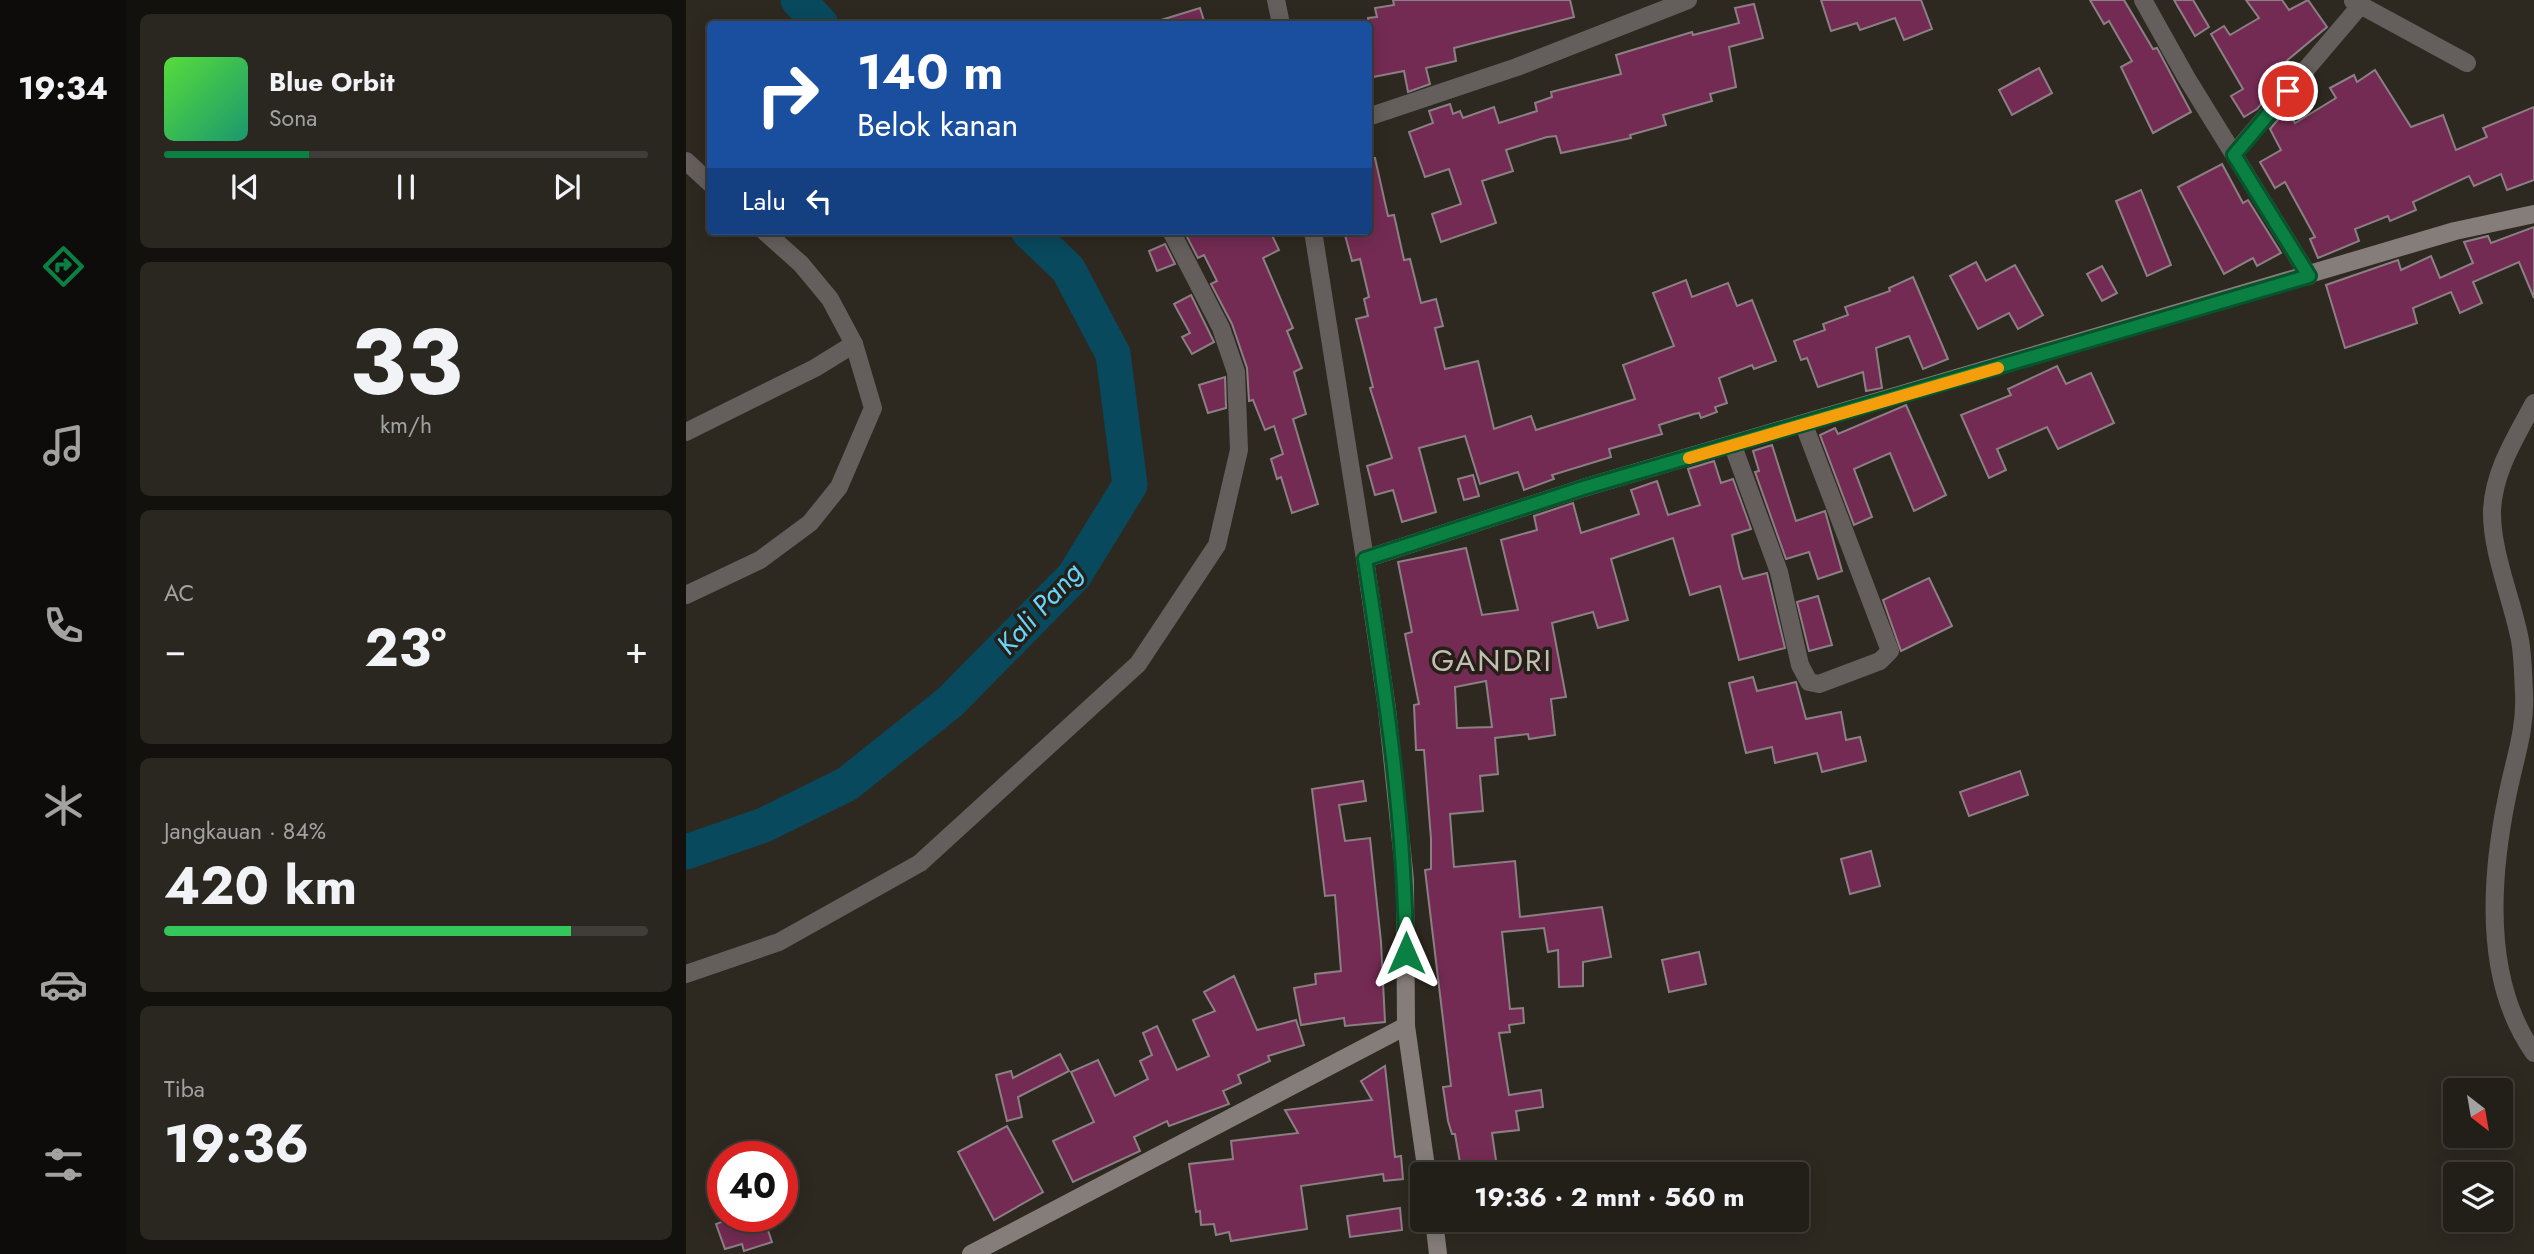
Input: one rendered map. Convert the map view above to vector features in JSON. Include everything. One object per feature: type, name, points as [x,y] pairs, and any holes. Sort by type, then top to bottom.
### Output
[{"type":"street","points":[[1276,0],[1280,21]]},
{"type":"street","points":[[1372,116],[1517,67],[1688,0]]},
{"type":"street","points":[[2144,0],[2234,155],[2309,276]]},
{"type":"street","points":[[2234,155],[2356,3],[2467,62]]},
{"type":"street","points":[[686,161],[707,180]]},
{"type":"street","points":[[1365,559],[1583,488],[1733,446],[2455,231],[2534,214]]},
{"type":"street","points":[[686,595],[760,561],[810,523],[839,487],[873,408],[854,344],[822,290],[801,264],[768,235]]},
{"type":"street","points":[[686,974],[779,942],[920,863],[1138,664],[1217,545],[1239,450],[1236,372],[1220,328],[1173,235]]},
{"type":"street","points":[[1314,235],[1387,709],[1405,880],[1406,1026],[1425,1162]]},
{"type":"street","points":[[686,432],[815,368],[854,344]]},
{"type":"street","points":[[2534,403],[2502,463],[2495,486],[2492,513],[2520,641],[2524,695],[2522,739],[2507,796],[2497,868],[2497,937],[2502,986],[2511,1013],[2534,1053]]},
{"type":"street","points":[[1733,446],[1779,572],[1800,665],[1809,682],[1819,684],[1880,661],[1890,651],[1804,425]]},
{"type":"street","points":[[971,1254],[1406,1026]]},
{"type":"street","points":[[1435,1232],[1438,1254]]},
{"type":"building","points":[[1393,0],[1570,0],[1574,17],[1454,48],[1456,61],[1426,68],[1430,84],[1408,92],[1404,71],[1372,77],[1372,21],[1368,21],[1368,18],[1377,17],[1375,8],[1394,5]]},
{"type":"building","points":[[1821,0],[1921,0],[1932,29],[1904,40],[1895,18],[1860,30],[1857,23],[1831,31]]},
{"type":"building","points":[[2090,0],[2124,0],[2153,49],[2157,48],[2191,112],[2153,133],[2121,67],[2132,61],[2109,21],[2104,24]]},
{"type":"building","points":[[2174,0],[2193,0],[2209,27],[2195,36]]},
{"type":"building","points":[[2246,0],[2282,0],[2289,10],[2308,0],[2327,27],[2271,74],[2278,84],[2257,109],[2244,117],[2231,96],[2243,89],[2211,34],[2224,26],[2230,35],[2259,18]]},
{"type":"building","points":[[1754,4],[1763,38],[1729,47],[1736,87],[1710,94],[1712,101],[1663,115],[1666,125],[1630,135],[1631,138],[1561,153],[1556,136],[1506,150],[1513,171],[1482,181],[1496,223],[1441,242],[1432,214],[1461,204],[1449,169],[1425,177],[1409,132],[1433,123],[1429,111],[1450,104],[1453,114],[1460,111],[1463,118],[1494,107],[1499,123],[1537,111],[1535,103],[1552,97],[1551,92],[1621,74],[1616,55],[1692,32],[1693,35],[1739,23],[1735,8]]},
{"type":"building","points":[[1200,8],[1204,21],[1158,21]]},
{"type":"building","points":[[2039,68],[2052,93],[2012,115],[1999,90]]},
{"type":"building","points":[[2375,70],[2411,127],[2443,115],[2456,150],[2487,137],[2483,128],[2534,107],[2534,180],[2507,190],[2501,174],[2474,186],[2469,176],[2413,202],[2416,210],[2390,221],[2388,216],[2355,229],[2359,241],[2318,258],[2310,239],[2315,237],[2285,182],[2275,188],[2260,162],[2281,150],[2270,129],[2287,109],[2295,123],[2336,98],[2330,88],[2354,75],[2357,82]]},
{"type":"building","points":[[1372,158],[1375,158],[1388,216],[1394,215],[1404,260],[1410,259],[1421,303],[1436,299],[1443,326],[1435,328],[1445,369],[1478,361],[1494,429],[1531,416],[1536,430],[1635,399],[1623,365],[1674,346],[1653,293],[1686,280],[1692,297],[1728,283],[1737,306],[1752,300],[1776,361],[1754,369],[1752,365],[1719,378],[1727,403],[1715,407],[1717,412],[1701,418],[1699,413],[1694,414],[1659,425],[1662,434],[1609,449],[1611,457],[1552,475],[1554,479],[1524,490],[1518,472],[1480,484],[1465,436],[1419,448],[1436,512],[1402,522],[1393,490],[1375,495],[1367,466],[1392,458],[1370,388],[1373,387],[1356,319],[1368,316],[1364,299],[1369,297],[1360,259],[1352,261],[1345,235],[1372,235]]},
{"type":"building","points":[[2222,164],[2243,203],[2248,200],[2281,253],[2257,266],[2253,258],[2224,274],[2178,187]]},
{"type":"building","points":[[2141,190],[2171,265],[2147,276],[2116,201]]},
{"type":"building","points":[[2534,227],[2534,298],[2519,262],[2473,282],[2482,303],[2460,313],[2451,292],[2413,308],[2417,323],[2345,348],[2326,285],[2398,260],[2401,270],[2431,256],[2440,278],[2473,263],[2464,242],[2488,236],[2491,243]]},
{"type":"building","points":[[1186,235],[1272,235],[1279,250],[1263,258],[1293,328],[1287,331],[1302,368],[1294,372],[1306,414],[1293,419],[1318,504],[1292,513],[1281,477],[1277,479],[1271,459],[1283,454],[1274,426],[1265,430],[1253,400],[1249,401],[1247,368],[1232,324],[1211,284],[1217,281],[1204,255],[1198,258]]},
{"type":"building","points":[[1165,244],[1175,264],[1157,271],[1149,251]]},
{"type":"building","points":[[1976,262],[1986,281],[2015,265],[2043,315],[2018,329],[2009,313],[1978,329],[1950,276]]},
{"type":"building","points":[[2102,266],[2117,293],[2102,301],[2087,274]]},
{"type":"building","points":[[1913,277],[1948,359],[1923,369],[1909,336],[1876,348],[1882,388],[1866,391],[1863,372],[1818,387],[1807,358],[1801,360],[1794,341],[1825,330],[1823,324],[1848,315],[1845,307],[1890,291],[1889,288]]},
{"type":"building","points":[[1191,295],[1214,342],[1192,354],[1182,337],[1190,333],[1174,304]]},
{"type":"building","points":[[2057,366],[2066,384],[2091,373],[2114,423],[2058,449],[2047,427],[1997,449],[2006,470],[1989,478],[1961,415],[2011,395],[2008,389]]},
{"type":"building","points":[[1225,377],[1226,408],[1208,413],[1199,385]]},
{"type":"building","points":[[1906,405],[1946,495],[1914,511],[1890,453],[1854,469],[1872,517],[1854,525],[1820,435],[1835,428],[1838,434]]},
{"type":"building","points":[[1772,445],[1796,521],[1825,511],[1842,571],[1818,579],[1809,552],[1786,559],[1755,472],[1759,471],[1753,451]]},
{"type":"building","points":[[1714,461],[1721,483],[1733,479],[1751,529],[1732,535],[1743,579],[1767,573],[1785,648],[1739,660],[1720,586],[1690,595],[1673,538],[1611,559],[1628,620],[1598,628],[1593,612],[1552,623],[1566,697],[1551,699],[1555,735],[1529,739],[1528,734],[1495,738],[1498,774],[1480,776],[1483,811],[1450,814],[1454,867],[1515,861],[1520,917],[1602,907],[1611,957],[1583,962],[1583,986],[1559,987],[1558,950],[1548,952],[1544,928],[1502,932],[1510,1009],[1523,1008],[1524,1023],[1509,1025],[1510,1032],[1499,1033],[1509,1095],[1541,1090],[1543,1107],[1516,1111],[1519,1130],[1492,1133],[1496,1162],[1460,1162],[1455,1134],[1452,1134],[1448,1121],[1443,1087],[1451,1086],[1425,870],[1431,869],[1431,839],[1424,750],[1416,750],[1414,705],[1419,704],[1405,634],[1412,632],[1398,562],[1466,548],[1482,615],[1518,610],[1501,540],[1537,530],[1534,516],[1573,503],[1581,533],[1639,514],[1631,490],[1657,481],[1668,515],[1700,505],[1688,469]],"holes":[[[1486,681],[1492,727],[1457,728],[1455,687]]]},
{"type":"building","points":[[1473,475],[1479,496],[1464,500],[1458,479]]},
{"type":"building","points":[[1929,578],[1952,626],[1901,651],[1883,600]]},
{"type":"building","points":[[1818,596],[1832,645],[1809,651],[1797,602]]},
{"type":"building","points":[[1753,677],[1757,691],[1796,682],[1806,719],[1841,712],[1846,740],[1860,737],[1866,761],[1822,772],[1817,753],[1775,763],[1772,747],[1746,753],[1729,683]]},
{"type":"building","points":[[2020,771],[2028,795],[1969,816],[1960,792]]},
{"type":"building","points":[[1363,781],[1366,801],[1339,805],[1345,841],[1370,838],[1381,942],[1385,1022],[1345,1026],[1344,1018],[1301,1025],[1294,988],[1316,984],[1315,974],[1341,971],[1335,895],[1325,896],[1312,789]]},
{"type":"building","points":[[1871,851],[1880,886],[1850,894],[1841,859]]},
{"type":"building","points":[[1699,952],[1706,984],[1669,992],[1662,960]]},
{"type":"building","points":[[1234,976],[1257,1030],[1296,1020],[1304,1045],[1268,1056],[1270,1061],[1238,1075],[1241,1083],[1223,1091],[1229,1104],[1169,1126],[1167,1121],[1134,1137],[1140,1151],[1073,1182],[1053,1141],[1094,1122],[1071,1072],[1098,1060],[1115,1096],[1148,1079],[1140,1061],[1152,1055],[1143,1033],[1157,1026],[1177,1070],[1209,1056],[1193,1020],[1215,1011],[1204,992]]},
{"type":"building","points":[[1060,1054],[1069,1071],[1018,1097],[1022,1117],[1007,1121],[996,1075],[1011,1071],[1013,1078]]},
{"type":"building","points":[[1385,1066],[1395,1157],[1401,1156],[1403,1179],[1384,1181],[1383,1174],[1301,1186],[1307,1229],[1231,1241],[1229,1232],[1216,1235],[1214,1224],[1201,1225],[1200,1211],[1196,1212],[1189,1164],[1233,1159],[1231,1141],[1298,1133],[1285,1110],[1372,1100],[1361,1081]]},
{"type":"building","points":[[1007,1126],[1043,1192],[994,1220],[958,1152]]},
{"type":"building","points":[[1400,1208],[1402,1230],[1350,1237],[1347,1216]]},
{"type":"building","points":[[719,1232],[769,1232],[772,1242],[744,1251],[742,1244],[725,1249]]},
{"type":"waterway","name":"Kali Pang","points":[[798,0],[818,21]]},
{"type":"waterway","name":"Kali Pang","points":[[686,852],[764,825],[847,784],[950,702],[1074,576],[1130,485],[1113,354],[1068,269],[1032,235]]},
{"type":"slow traffic","points":[[1689,458],[1998,368]]},
{"type":"district","name":"GANDRI","points":[[1492,661]]},
{"type":"route","points":[[1406,953],[1405,880],[1387,709],[1365,559],[1583,488],[2309,276],[2234,155],[2288,91]]}]
